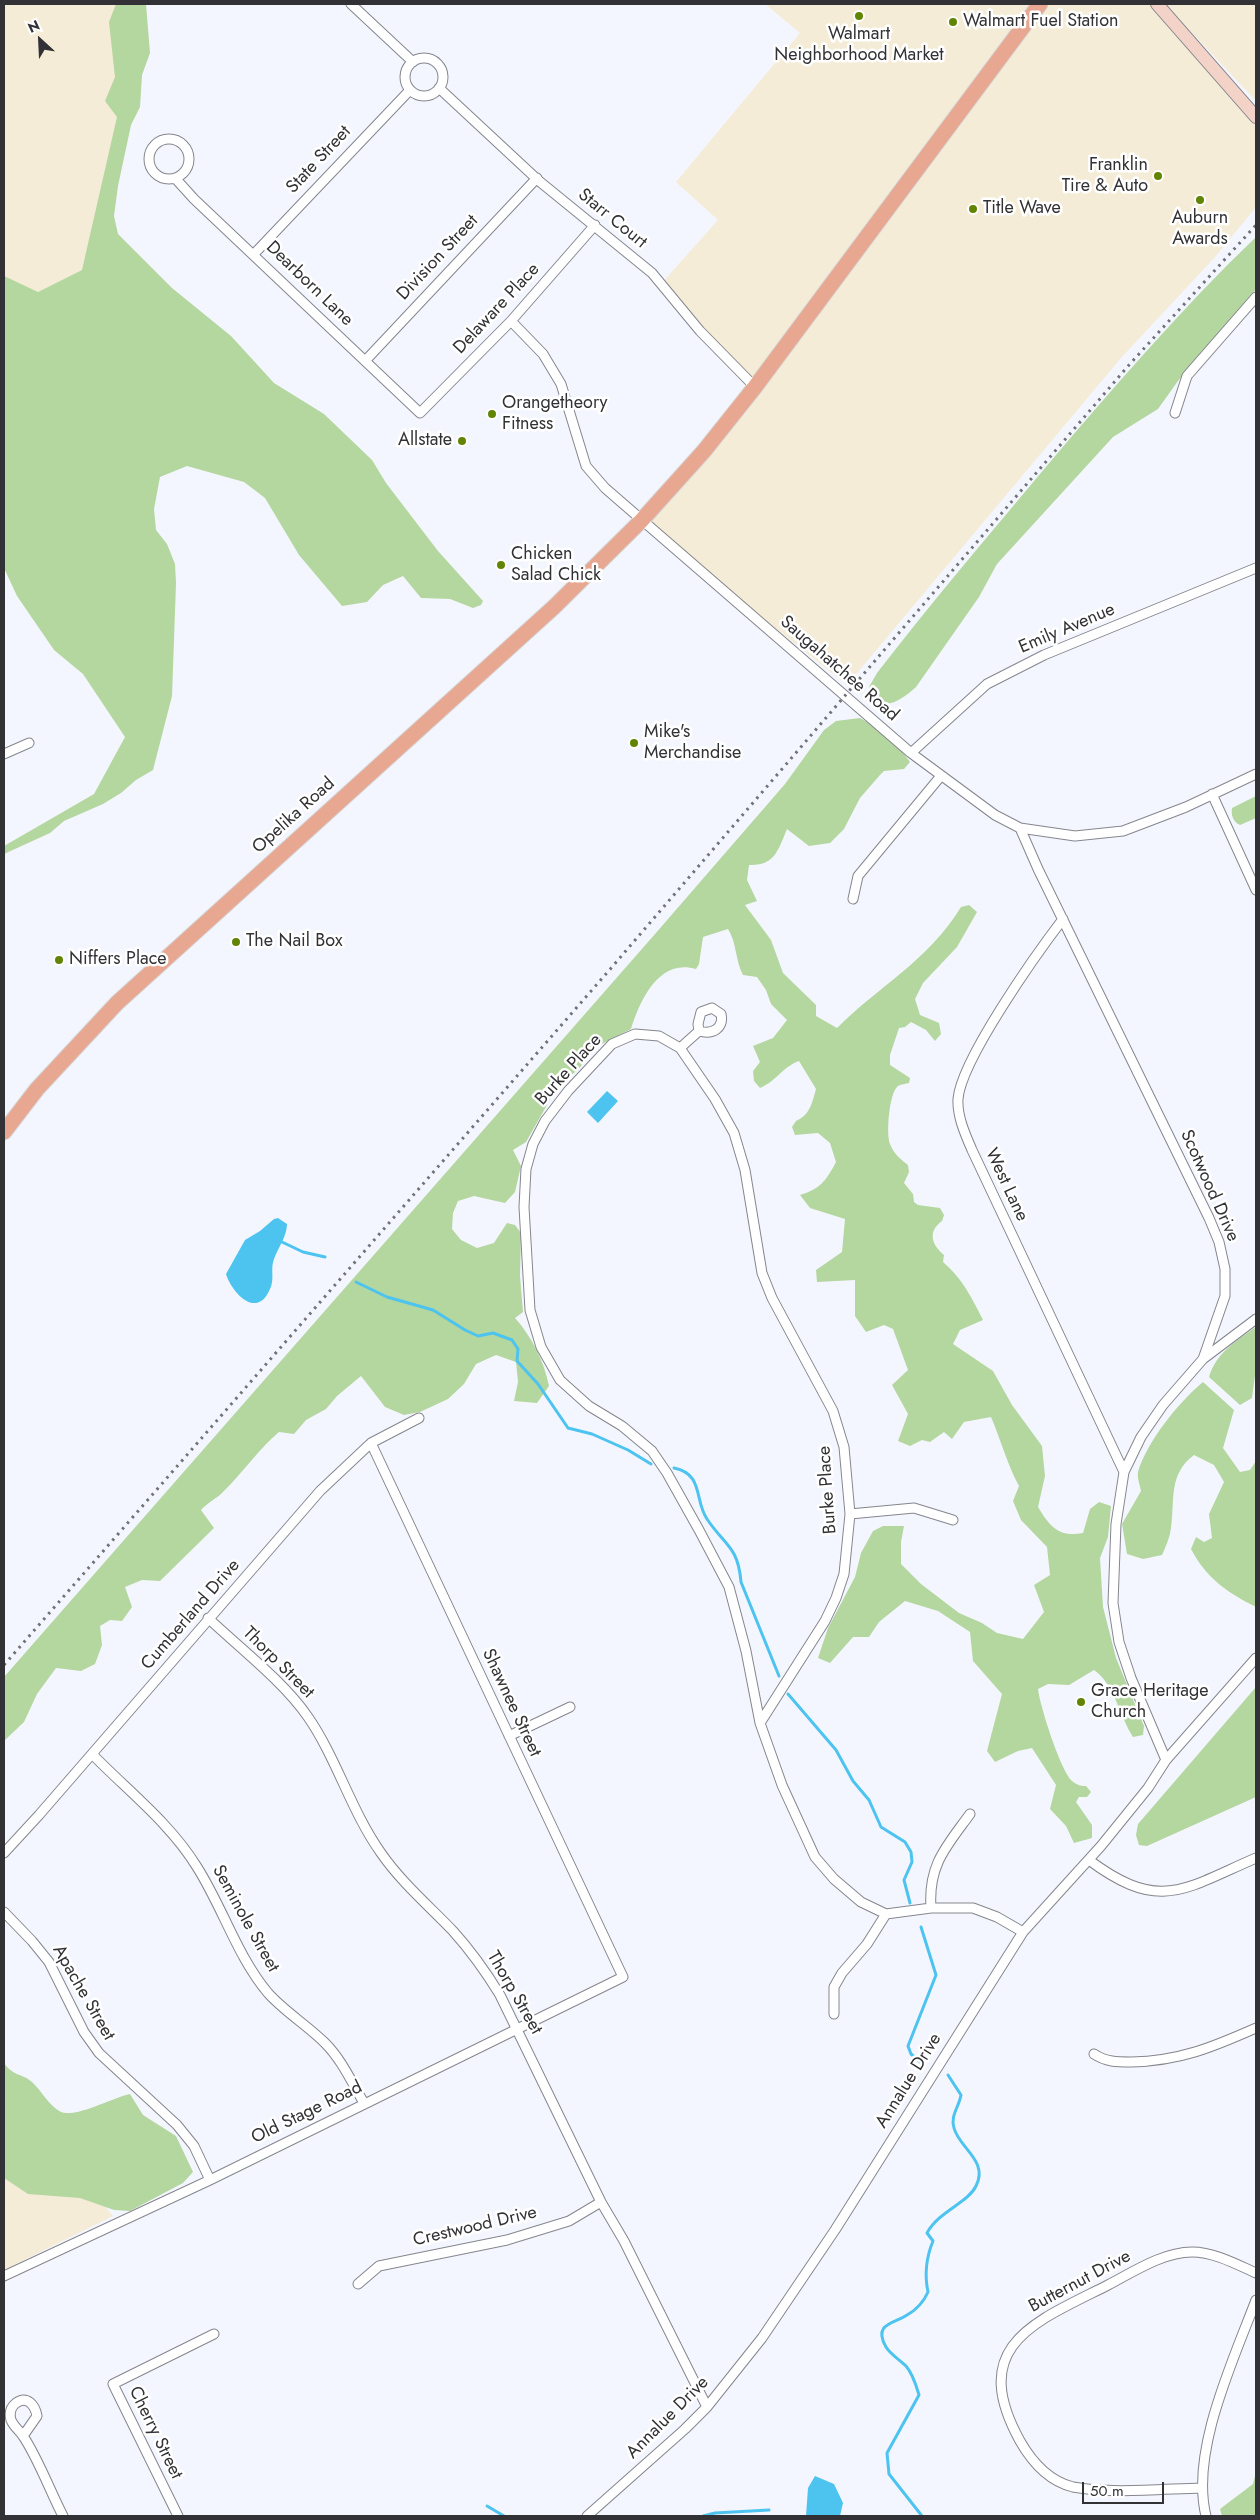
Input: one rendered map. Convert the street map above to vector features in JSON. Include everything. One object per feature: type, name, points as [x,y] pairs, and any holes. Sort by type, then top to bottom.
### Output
[{"type":"main road","name":"Opelika Road","points":[[4,1132],[56,1067],[118,1003],[561,601],[641,521],[704,451],[755,386],[1040,4]]},
{"type":"main road","points":[[1157,4],[1256,117]]},
{"type":"street","points":[[351,4],[412,62]]},
{"type":"street","points":[[422,58],[437,63],[443,78],[439,88],[425,96],[410,90],[405,78],[412,62],[422,58]]},
{"type":"street","name":"Starr Court","points":[[439,88],[537,178],[652,273],[700,330],[755,386]]},
{"type":"street","name":"State Street","points":[[254,254],[410,90]]},
{"type":"street","points":[[163,140],[177,140],[187,150],[189,156],[186,170],[176,178],[169,179],[157,176],[150,166],[152,148],[163,140]]},
{"type":"street","name":"Dearborn Lane","points":[[176,178],[194,199],[420,413]]},
{"type":"street","name":"Division Street","points":[[365,361],[537,178]]},
{"type":"street","name":"Delaware Place","points":[[420,413],[511,321],[595,226]]},
{"type":"street","points":[[1175,413],[1187,376],[1256,297]]},
{"type":"street","name":"Saugahatchee Road","points":[[511,321],[543,354],[561,384],[586,466],[605,488],[911,753],[940,777],[995,815],[1020,828],[1075,836],[1123,831],[1156,820],[1256,774]]},
{"type":"street","name":"Emily Avenue","points":[[911,753],[987,684],[1044,655],[1256,568]]},
{"type":"street","points":[[4,754],[29,743]]},
{"type":"street","points":[[853,899],[858,876],[940,777]]},
{"type":"street","points":[[1212,794],[1256,890]]},
{"type":"street","name":"Scotwood Drive","points":[[1020,828],[1219,1242],[1226,1269],[1225,1296],[1203,1359],[1163,1405],[1141,1437],[1124,1472],[1116,1524],[1113,1564],[1114,1613],[1119,1642],[1131,1678],[1166,1760]]},
{"type":"street","name":"West Lane","points":[[1063,919],[990,1028],[964,1074],[958,1099],[962,1125],[972,1150],[1124,1472]]},
{"type":"street","points":[[680,1048],[700,1031]]},
{"type":"street","name":"Burke Place","points":[[760,1723],[825,1621],[836,1598],[844,1574],[850,1514],[844,1448],[833,1411],[772,1298],[762,1274],[745,1170],[739,1145],[715,1099],[680,1048],[660,1036],[647,1034],[623,1038],[612,1044],[568,1090],[544,1121],[533,1144],[526,1169],[524,1207],[530,1310],[541,1347],[560,1380],[589,1406],[622,1426],[652,1452],[667,1473],[729,1587],[746,1651],[760,1723],[782,1785],[815,1857],[834,1879],[862,1902],[886,1914]]},
{"type":"street","points":[[1203,1359],[1256,1319]]},
{"type":"street","name":"Cumberland Drive","points":[[4,1853],[320,1491],[370,1443],[419,1418]]},
{"type":"street","name":"Shawnee Street","points":[[370,1443],[624,1977]]},
{"type":"street","points":[[850,1514],[914,1508],[953,1520]]},
{"type":"street","name":"Thorp Street","points":[[208,1618],[291,1697],[308,1716],[368,1832],[382,1854],[475,1958],[500,1995],[601,2202],[624,2241],[707,2407]]},
{"type":"street","name":"Annalue Drive","points":[[586,2516],[685,2429],[707,2407],[762,2338],[835,2230],[1023,1932],[1089,1860],[1148,1788],[1166,1760],[1256,1658]]},
{"type":"street","points":[[509,1736],[570,1706]]},
{"type":"street","name":"Seminole Street","points":[[92,1754],[176,1836],[198,1869],[253,1971],[268,1993],[326,2044],[341,2064],[364,2103]]},
{"type":"street","points":[[931,1908],[930,1888],[932,1875],[943,1851],[970,1814]]},
{"type":"street","points":[[1089,1860],[1120,1882],[1143,1890],[1158,1892],[1192,1886],[1256,1858]]},
{"type":"street","points":[[834,2014],[834,1987],[842,1973],[867,1944],[886,1914],[931,1908],[973,1908],[997,1917],[1023,1932]]},
{"type":"street","name":"Apache Street","points":[[4,1912],[32,1941],[48,1962],[84,2032],[99,2054],[176,2126],[194,2146],[210,2180]]},
{"type":"street","name":"Old Stage Road","points":[[4,2276],[210,2180],[624,1977]]},
{"type":"street","points":[[1094,2054],[1111,2062],[1172,2059],[1198,2053],[1256,2028]]},
{"type":"street","name":"Crestwood Drive","points":[[358,2284],[379,2266],[507,2240],[569,2221],[601,2202]]},
{"type":"street","name":"Butternut Drive","points":[[1201,2488],[1110,2489],[1072,2486],[1049,2477],[1031,2460],[1016,2431],[1002,2392],[1002,2367],[1019,2336],[1040,2319],[1144,2266],[1180,2253],[1210,2255],[1256,2273]]},
{"type":"street","points":[[1206,2516],[1201,2488],[1209,2434],[1256,2300]]},
{"type":"street","name":"Cherry Street","points":[[178,2516],[113,2384],[214,2334]]},
{"type":"street","points":[[23,2436],[62,2516]]},
{"type":"shaded area","points":[[4,4],[125,4],[120,158],[82,270],[38,292],[4,277]]},
{"type":"shaded area","points":[[765,4],[1157,4],[1256,117],[1256,207],[1215,257],[1121,358],[847,685],[641,521],[755,387],[661,284],[718,220],[676,182],[800,33]]},
{"type":"shaded area","points":[[1165,4],[1256,4],[1256,101]]},
{"type":"shaded area","points":[[4,2083],[113,2216],[4,2270]]},
{"type":"green space","points":[[116,4],[146,4],[150,53],[142,75],[140,107],[131,125],[118,186],[114,216],[118,234],[172,288],[231,336],[274,383],[324,414],[372,460],[386,483],[438,551],[483,601],[481,605],[473,608],[450,599],[421,598],[403,576],[383,585],[367,602],[342,606],[299,555],[265,498],[244,482],[187,466],[160,477],[154,509],[156,530],[167,544],[175,564],[176,583],[172,696],[153,770],[103,804],[64,821],[50,833],[4,854],[4,846],[94,794],[125,737],[83,674],[54,650],[17,596],[4,568],[4,276],[38,292],[82,270],[117,117],[105,101],[115,77],[109,22]]},
{"type":"green space","points":[[1256,237],[1256,289],[1178,381],[1158,409],[1113,437],[997,564],[979,597],[916,687],[897,701],[884,703],[878,701],[873,696],[869,687],[877,673],[939,595],[1121,379],[1201,292]]},
{"type":"green space","points":[[860,718],[887,737],[910,762],[904,769],[884,771],[880,775],[860,798],[844,829],[830,843],[809,846],[787,829],[778,850],[770,860],[758,865],[749,865],[747,880],[757,901],[745,905],[771,940],[783,973],[816,1005],[816,1016],[837,1028],[918,958],[948,926],[961,907],[969,905],[977,912],[957,947],[923,983],[915,999],[920,1015],[939,1023],[941,1034],[935,1041],[926,1030],[911,1022],[905,1027],[899,1028],[890,1055],[890,1065],[910,1078],[909,1083],[898,1086],[892,1097],[888,1132],[890,1144],[895,1153],[908,1165],[909,1172],[904,1183],[913,1194],[914,1202],[918,1205],[940,1208],[944,1215],[942,1221],[934,1230],[934,1243],[944,1255],[943,1262],[950,1268],[971,1296],[983,1320],[960,1330],[953,1344],[993,1371],[1012,1405],[1042,1446],[1045,1476],[1038,1507],[1055,1529],[1067,1534],[1074,1534],[1083,1533],[1090,1509],[1099,1502],[1111,1506],[1108,1537],[1100,1558],[1103,1607],[1116,1658],[1144,1726],[1143,1735],[1133,1737],[1112,1692],[1101,1676],[1094,1670],[1069,1685],[1048,1684],[1038,1689],[1051,1737],[1067,1774],[1072,1781],[1086,1786],[1091,1792],[1087,1797],[1079,1797],[1076,1802],[1092,1825],[1092,1838],[1074,1843],[1066,1826],[1050,1809],[1056,1785],[1032,1748],[1018,1751],[995,1762],[987,1751],[1002,1694],[973,1661],[970,1632],[938,1611],[905,1601],[879,1622],[869,1637],[853,1637],[830,1663],[818,1658],[828,1628],[855,1577],[861,1553],[873,1531],[883,1526],[904,1526],[901,1542],[901,1564],[921,1584],[959,1613],[982,1623],[997,1633],[1023,1639],[1044,1612],[1034,1585],[1050,1575],[1047,1547],[1021,1520],[1013,1501],[1019,1486],[991,1417],[964,1422],[952,1439],[944,1432],[930,1442],[922,1440],[910,1446],[898,1441],[908,1414],[892,1385],[908,1370],[893,1329],[884,1325],[866,1332],[855,1316],[855,1280],[817,1282],[816,1270],[842,1252],[845,1219],[810,1208],[800,1195],[818,1187],[836,1162],[830,1143],[818,1133],[795,1135],[792,1127],[807,1112],[812,1104],[816,1089],[799,1061],[760,1088],[754,1081],[753,1071],[760,1062],[753,1046],[773,1038],[787,1020],[771,1004],[766,990],[757,977],[743,975],[728,929],[703,937],[699,964],[696,969],[683,967],[672,970],[662,976],[646,994],[631,1029],[594,1048],[578,1070],[559,1084],[526,1142],[513,1150],[521,1166],[515,1192],[505,1203],[474,1196],[458,1201],[453,1213],[452,1229],[461,1240],[477,1248],[494,1243],[507,1223],[515,1225],[521,1233],[520,1276],[523,1312],[515,1318],[532,1341],[547,1377],[549,1386],[537,1403],[514,1401],[518,1382],[516,1362],[496,1355],[476,1364],[464,1384],[448,1399],[420,1412],[404,1415],[385,1407],[361,1376],[337,1396],[326,1409],[306,1420],[294,1434],[279,1432],[222,1493],[201,1510],[214,1528],[160,1581],[142,1580],[125,1587],[132,1607],[122,1621],[110,1620],[100,1626],[102,1645],[95,1664],[81,1671],[56,1668],[37,1694],[24,1722],[4,1741],[4,1677],[785,784],[824,730],[836,721]]},
{"type":"green space","points":[[1256,796],[1256,818],[1240,825],[1238,824],[1233,818],[1232,808]]},
{"type":"green space","points":[[1256,1327],[1256,1368],[1252,1398],[1240,1405],[1209,1377],[1216,1361],[1222,1354]]},
{"type":"green space","points":[[1203,1382],[1234,1410],[1223,1448],[1240,1472],[1250,1470],[1256,1461],[1256,1607],[1219,1584],[1204,1568],[1191,1549],[1196,1537],[1204,1542],[1212,1538],[1209,1514],[1224,1482],[1214,1465],[1194,1455],[1186,1462],[1176,1479],[1170,1531],[1162,1555],[1143,1559],[1127,1554],[1122,1524],[1141,1491],[1138,1472],[1142,1460],[1156,1435],[1174,1411]]},
{"type":"green space","points":[[1256,1687],[1256,1797],[1147,1846],[1139,1845],[1136,1835],[1138,1824]]},
{"type":"green space","points":[[4,2063],[11,2071],[32,2082],[53,2106],[61,2112],[68,2113],[85,2110],[130,2094],[143,2115],[176,2136],[193,2172],[183,2183],[130,2211],[114,2210],[80,2198],[28,2194],[4,2178]]},
{"type":"green space","points":[[1256,2472],[1256,2516],[1222,2516],[1220,2509],[1253,2484]]},
{"type":"water","points":[[607,1091],[618,1101],[598,1123],[587,1112]]},
{"type":"water","points":[[278,1218],[287,1224],[287,1228],[273,1263],[270,1289],[265,1298],[252,1303],[239,1295],[226,1274],[245,1240]]},
{"type":"water","points":[[815,2476],[834,2484],[843,2503],[840,2516],[806,2516],[808,2488]]},
{"type":"waterway","points":[[282,1242],[303,1252],[325,1257]]},
{"type":"waterway","points":[[356,1282],[387,1297],[433,1310],[478,1336],[493,1333],[512,1340],[518,1349],[517,1361],[538,1384],[568,1428],[592,1434],[628,1450],[651,1464]]},
{"type":"waterway","points":[[674,1468],[690,1476],[697,1489],[703,1512],[734,1553],[741,1582],[779,1676]]},
{"type":"waterway","points":[[788,1694],[836,1750],[853,1781],[869,1800],[881,1827],[905,1842],[911,1852],[912,1862],[904,1880],[910,1903]]},
{"type":"waterway","points":[[921,1927],[936,1975],[908,2046],[911,2054],[924,2065]]},
{"type":"waterway","points":[[922,2516],[889,2474],[887,2453],[919,2395],[911,2372],[888,2350],[882,2339],[882,2333],[887,2325],[910,2313],[924,2299],[928,2292],[926,2278],[927,2260],[933,2241],[927,2233],[932,2225],[972,2192],[979,2177],[979,2169],[976,2162],[961,2142],[954,2128],[953,2119],[961,2095],[948,2075]]},
{"type":"waterway","points":[[487,2506],[504,2516]]},
{"type":"waterway","points":[[703,2516],[715,2513],[769,2510]]},
{"type":"railway","points":[[4,1665],[612,967],[1129,365],[1256,225]]},
{"type":"place","name":"Walmart Neighborhood Market","points":[[859,16]]},
{"type":"place","name":"Walmart Fuel Station","points":[[953,22]]},
{"type":"place","name":"Franklin Tire & Auto","points":[[1158,176]]},
{"type":"place","name":"Auburn Awards","points":[[1200,200]]},
{"type":"place","name":"Title Wave","points":[[973,209]]},
{"type":"place","name":"Orangetheory Fitness","points":[[492,414]]},
{"type":"place","name":"Allstate","points":[[462,441]]},
{"type":"place","name":"Chicken Salad Chick","points":[[501,565]]},
{"type":"place","name":"Mike's Merchandise","points":[[634,743]]},
{"type":"place","name":"The Nail Box","points":[[236,942]]},
{"type":"place","name":"Niffers Place","points":[[59,960]]},
{"type":"place","name":"Grace Heritage Church","points":[[1081,1702]]}]
